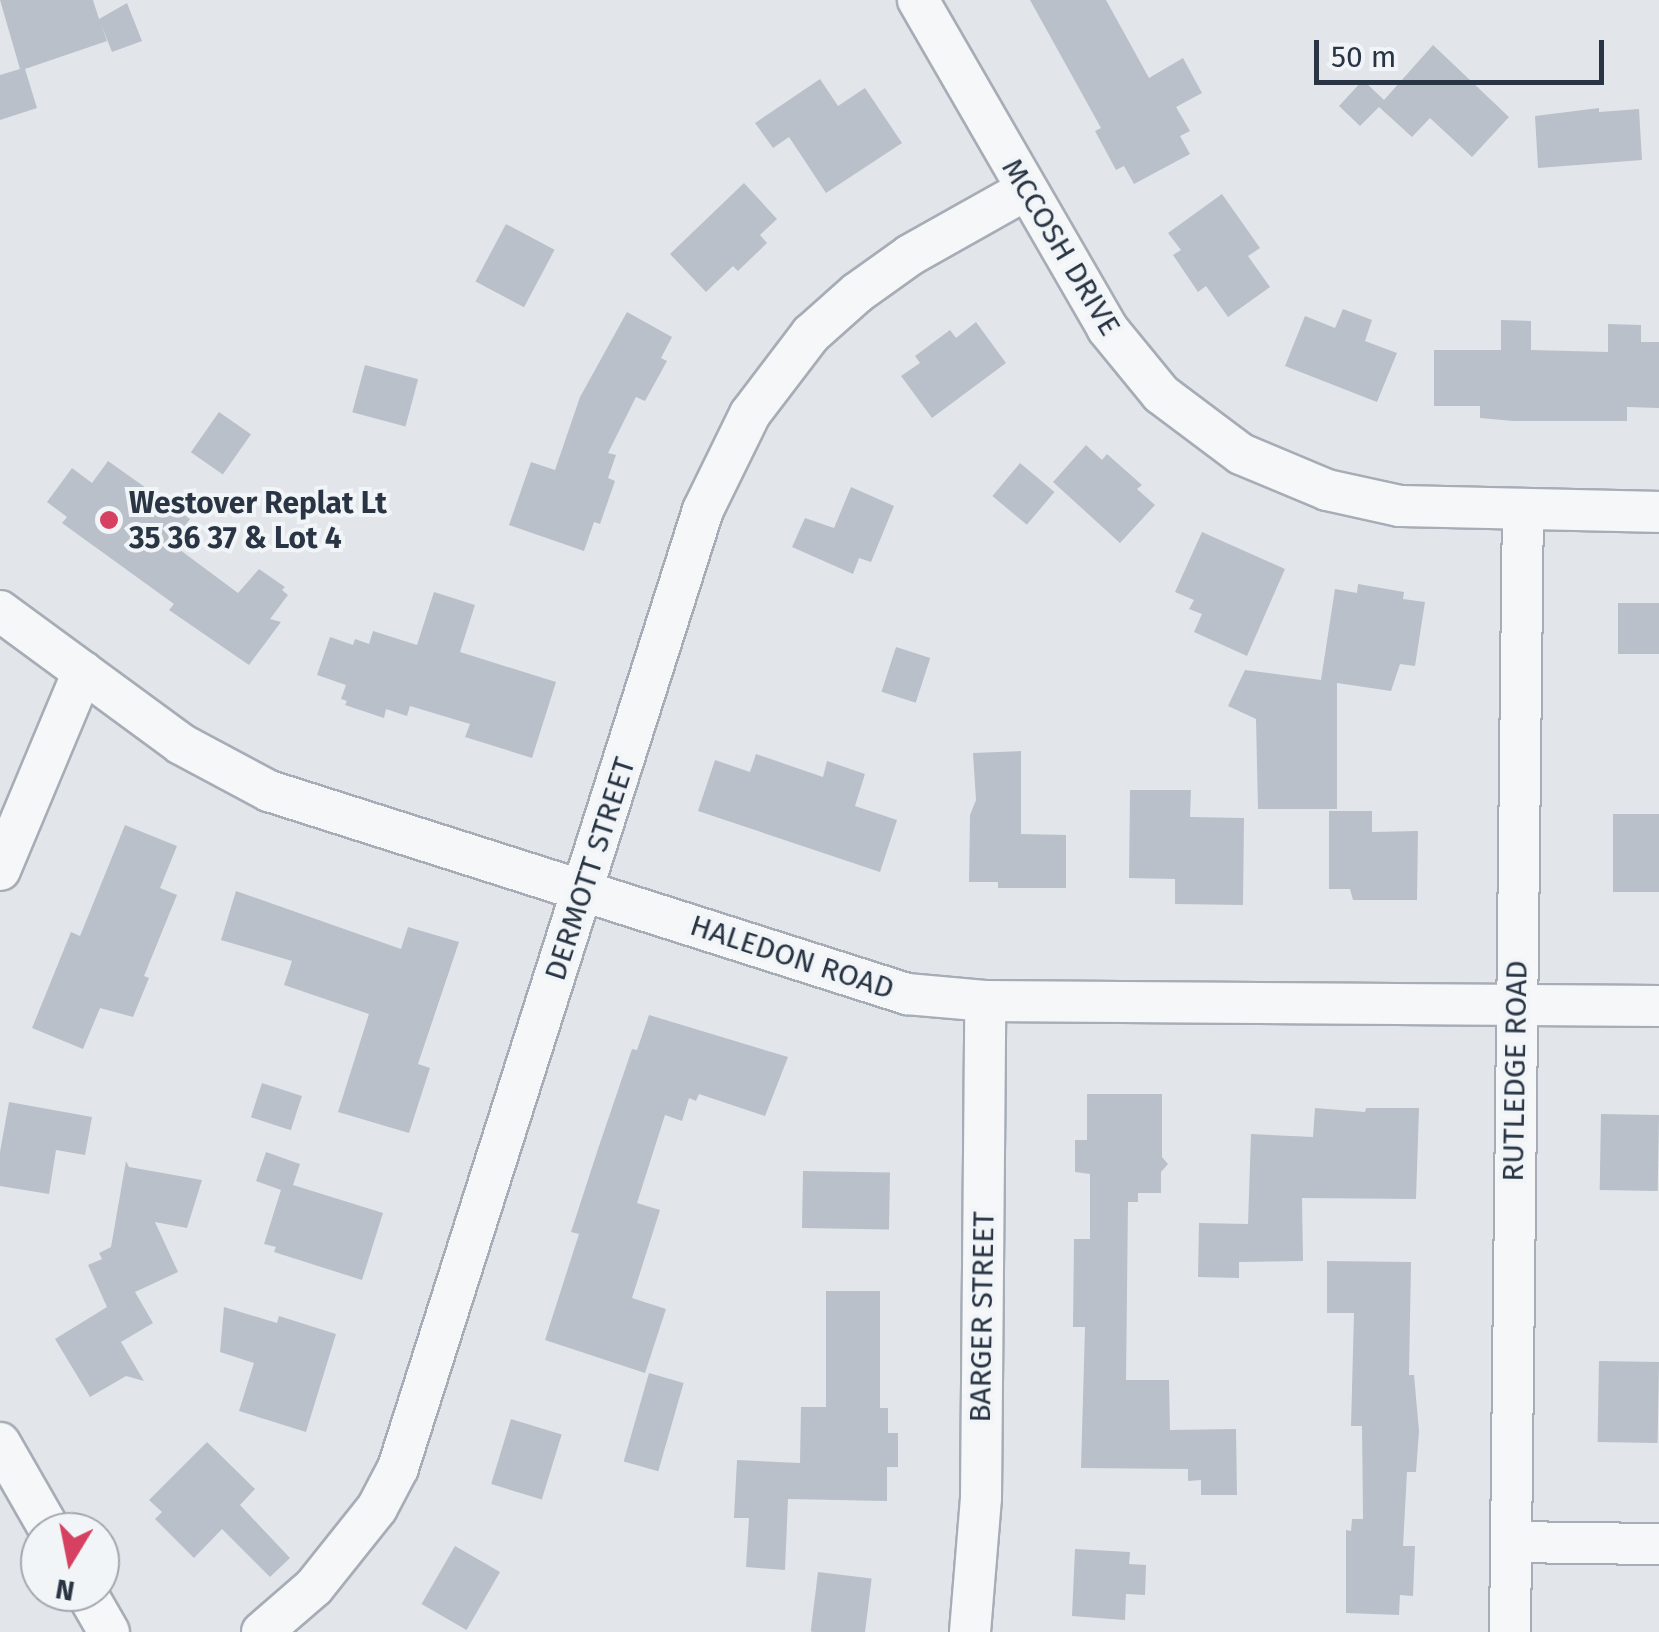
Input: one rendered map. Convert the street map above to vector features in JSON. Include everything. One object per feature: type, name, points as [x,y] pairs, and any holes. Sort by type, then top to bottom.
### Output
[{"type":"street","name":"MCCOSH DRIVE","points":[[918,0],[1086,295],[1161,394],[1241,454],[1327,490],[1400,506],[1659,512]]},
{"type":"street","name":"DERMOTT STREET","points":[[262,1632],[314,1587],[377,1508],[398,1468],[704,510],[750,414],[811,334],[857,293],[910,254],[1026,190]]},
{"type":"street","name":"RUTLEDGE ROAD","points":[[1510,1632],[1523,510]]},
{"type":"street","name":"HALEDON ROAD","points":[[0,611],[181,744],[246,780],[907,994],[985,1001],[1659,1006]]},
{"type":"street","points":[[0,870],[83,672]]},
{"type":"street","name":"BARGER STREET","points":[[970,1632],[980,1498],[985,1001]]},
{"type":"street","points":[[0,1443],[40,1512]]},
{"type":"street","points":[[1511,1542],[1659,1544]]},
{"type":"building","points":[[0,0],[93,0],[99,19],[127,3],[142,41],[112,52],[101,24],[107,41],[25,69],[37,108],[0,120],[0,75],[20,69]]},
{"type":"building","points":[[1030,0],[1106,0],[1149,78],[1183,58],[1202,93],[1176,107],[1190,131],[1180,136],[1190,154],[1134,184],[1124,166],[1116,170],[1095,131],[1101,128]]},
{"type":"building","points":[[1433,45],[1509,117],[1472,157],[1430,118],[1412,137],[1379,107],[1360,126],[1339,106],[1363,80],[1384,100]]},
{"type":"building","points":[[820,79],[838,106],[865,88],[902,143],[826,193],[789,137],[773,148],[755,123]]},
{"type":"building","points":[[1599,108],[1599,112],[1639,109],[1642,160],[1538,168],[1535,116]]},
{"type":"building","points":[[744,183],[777,219],[760,235],[767,243],[738,271],[733,266],[706,292],[670,254]]},
{"type":"building","points":[[1222,194],[1260,248],[1248,256],[1270,287],[1228,317],[1206,286],[1198,292],[1173,255],[1181,250],[1168,233]]},
{"type":"building","points":[[506,224],[555,250],[524,307],[475,281]]},
{"type":"building","points":[[1343,309],[1372,320],[1365,341],[1397,353],[1377,402],[1285,366],[1305,316],[1335,328]]},
{"type":"building","points":[[627,312],[672,337],[661,358],[667,361],[645,401],[636,397],[608,453],[616,455],[608,478],[615,481],[600,524],[594,522],[584,551],[509,525],[531,462],[555,470],[580,397]]},
{"type":"building","points":[[1501,320],[1531,321],[1531,350],[1608,352],[1608,324],[1641,325],[1641,342],[1659,342],[1659,408],[1627,407],[1627,421],[1513,421],[1480,418],[1480,406],[1434,406],[1434,350],[1501,350]]},
{"type":"building","points":[[976,322],[1006,363],[932,418],[901,376],[920,363],[915,356],[950,330],[956,338]]},
{"type":"building","points":[[365,365],[418,379],[405,427],[352,412]]},
{"type":"building","points":[[219,412],[251,434],[223,475],[191,452]]},
{"type":"building","points":[[1086,445],[1102,460],[1107,454],[1142,485],[1137,489],[1155,505],[1120,543],[1053,482]]},
{"type":"building","points":[[108,461],[190,519],[172,544],[238,593],[259,569],[285,587],[282,590],[288,595],[270,619],[281,622],[249,665],[169,610],[174,604],[62,523],[67,517],[47,502],[72,468],[92,483]]},
{"type":"building","points":[[1020,463],[1054,492],[1027,525],[992,496]]},
{"type":"building","points":[[851,487],[894,506],[871,562],[859,558],[853,574],[792,547],[805,518],[834,528]]},
{"type":"building","points":[[1202,532],[1285,569],[1247,656],[1194,632],[1202,614],[1189,609],[1194,600],[1175,592]]},
{"type":"building","points":[[1358,584],[1404,592],[1403,599],[1425,602],[1415,666],[1400,664],[1391,691],[1337,683],[1337,809],[1258,809],[1256,719],[1228,706],[1245,670],[1321,680],[1335,589],[1357,593]]},
{"type":"building","points":[[434,592],[475,605],[460,652],[556,682],[532,758],[465,737],[470,724],[410,706],[407,716],[386,709],[384,718],[345,705],[347,701],[341,699],[346,685],[317,675],[330,637],[353,645],[355,639],[369,644],[373,631],[417,645]]},
{"type":"building","points":[[1618,603],[1659,603],[1659,654],[1618,654]]},
{"type":"building","points":[[896,647],[930,658],[916,703],[881,692]]},
{"type":"building","points":[[1021,751],[1021,834],[1066,835],[1066,888],[998,888],[998,882],[969,882],[970,815],[976,800],[973,753]]},
{"type":"building","points":[[756,754],[823,777],[827,761],[865,774],[855,806],[897,820],[880,872],[698,811],[715,760],[750,772]]},
{"type":"building","points":[[1130,790],[1191,790],[1190,817],[1244,818],[1243,905],[1175,904],[1175,879],[1129,878]]},
{"type":"building","points":[[1329,811],[1372,811],[1372,832],[1418,831],[1417,900],[1353,900],[1350,889],[1329,889]]},
{"type":"building","points":[[1613,814],[1659,814],[1659,892],[1613,892]]},
{"type":"building","points":[[125,825],[177,846],[160,888],[177,895],[144,976],[149,978],[133,1017],[100,1008],[83,1049],[32,1028],[71,932],[80,936]]},
{"type":"building","points":[[236,891],[401,949],[408,927],[459,942],[418,1064],[430,1068],[409,1133],[338,1112],[369,1014],[284,985],[292,961],[221,940]]},
{"type":"building","points":[[649,1015],[788,1057],[765,1116],[699,1094],[696,1101],[689,1098],[682,1121],[665,1115],[637,1203],[660,1210],[632,1298],[666,1309],[645,1373],[545,1340],[579,1234],[571,1232],[632,1049],[637,1050]]},
{"type":"building","points":[[262,1083],[302,1096],[291,1130],[251,1117]]},
{"type":"building","points":[[1087,1094],[1162,1094],[1162,1157],[1168,1164],[1161,1172],[1161,1193],[1138,1193],[1138,1202],[1128,1202],[1126,1380],[1169,1380],[1170,1430],[1236,1429],[1237,1495],[1201,1495],[1201,1480],[1188,1481],[1188,1469],[1081,1468],[1085,1327],[1073,1327],[1074,1239],[1090,1239],[1090,1174],[1075,1172],[1075,1140],[1087,1140]]},
{"type":"building","points":[[9,1102],[92,1117],[85,1155],[56,1150],[49,1194],[0,1186],[0,1152]]},
{"type":"building","points":[[1315,1108],[1365,1112],[1366,1108],[1419,1108],[1416,1199],[1302,1198],[1303,1261],[1239,1262],[1239,1278],[1198,1277],[1199,1223],[1248,1224],[1251,1134],[1313,1137]]},
{"type":"building","points":[[1601,1114],[1659,1115],[1658,1191],[1600,1190]]},
{"type":"building","points":[[266,1152],[300,1164],[293,1185],[383,1213],[362,1280],[274,1252],[276,1247],[264,1244],[281,1190],[256,1181]]},
{"type":"building","points":[[126,1161],[129,1167],[202,1180],[187,1228],[155,1222],[178,1272],[135,1292],[153,1323],[121,1342],[144,1381],[126,1376],[90,1397],[55,1339],[107,1307],[88,1265],[102,1259],[99,1253],[111,1247]]},
{"type":"building","points":[[803,1171],[890,1173],[889,1230],[802,1228]]},
{"type":"building","points":[[1327,1261],[1411,1262],[1409,1375],[1414,1375],[1419,1431],[1416,1472],[1407,1472],[1403,1546],[1415,1546],[1413,1596],[1400,1595],[1399,1615],[1346,1613],[1346,1530],[1351,1531],[1352,1519],[1363,1519],[1362,1426],[1351,1426],[1354,1313],[1327,1313]]},
{"type":"building","points":[[826,1291],[880,1291],[880,1408],[888,1408],[888,1433],[898,1433],[898,1467],[887,1467],[887,1501],[788,1499],[785,1570],[746,1567],[749,1518],[734,1518],[737,1460],[800,1463],[801,1407],[826,1407]]},
{"type":"building","points":[[224,1307],[277,1323],[279,1316],[336,1334],[306,1432],[239,1411],[254,1363],[220,1352]]},
{"type":"building","points":[[1599,1361],[1659,1362],[1658,1443],[1598,1442]]},
{"type":"building","points":[[649,1373],[684,1383],[658,1471],[624,1461]]},
{"type":"building","points":[[511,1419],[562,1434],[542,1500],[491,1484]]},
{"type":"building","points":[[207,1442],[255,1489],[240,1505],[290,1558],[270,1577],[222,1529],[194,1558],[155,1519],[162,1512],[149,1500]]},
{"type":"building","points":[[455,1546],[500,1572],[467,1630],[422,1604]]},
{"type":"building","points":[[1075,1549],[1130,1552],[1129,1564],[1146,1565],[1145,1595],[1126,1594],[1125,1620],[1072,1616]]},
{"type":"building","points":[[818,1572],[872,1579],[865,1632],[811,1632]]},
{"type":"place","name":"Westover Replat Lt 35 36 37 & Lot 4","points":[[109,520]]}]
